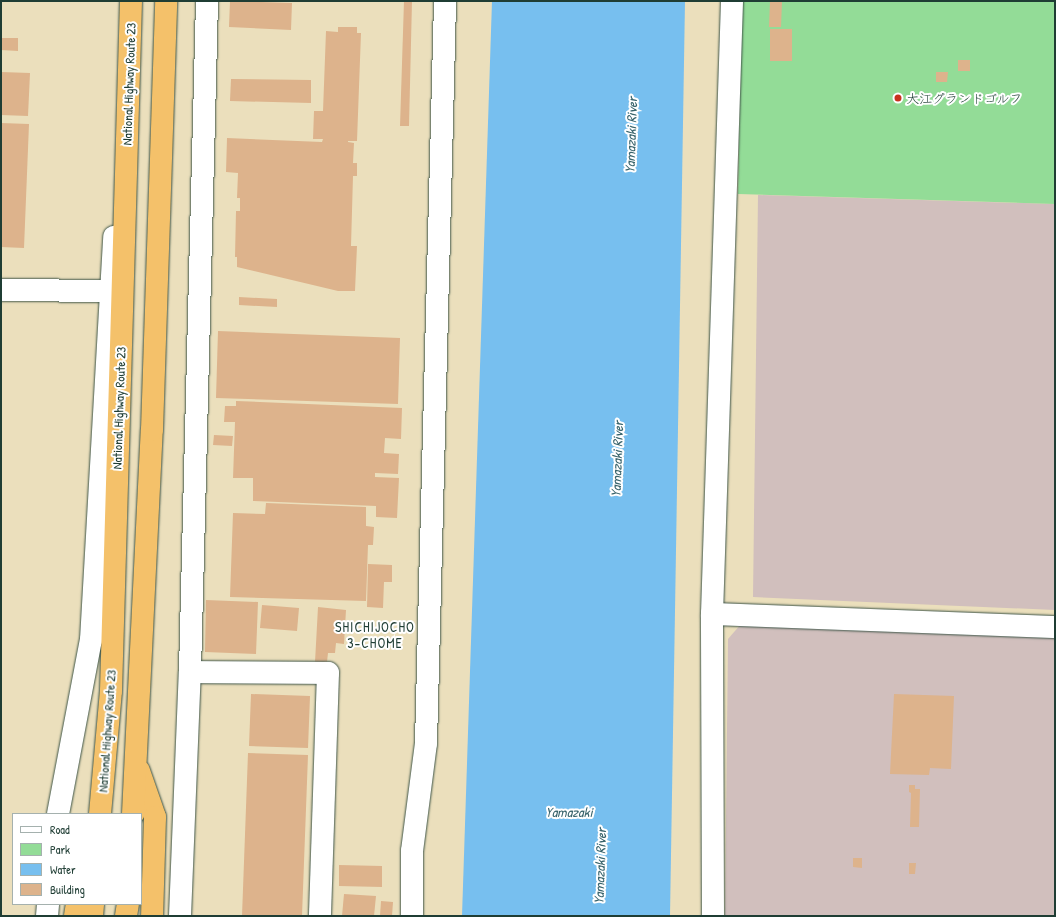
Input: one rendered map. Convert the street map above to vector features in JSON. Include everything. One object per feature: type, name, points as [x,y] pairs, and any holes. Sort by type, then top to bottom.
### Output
[{"type":"highway","name":"National Highway Route 23","points":[[100,813],[111,691],[131,1]]},
{"type":"highway","points":[[133,813],[152,430],[166,1]]},
{"type":"highway","points":[[91,813],[111,691]]},
{"type":"highway","points":[[136,760],[155,817],[152,916]]},
{"type":"highway","points":[[75,916],[77,905]]},
{"type":"highway","points":[[92,916],[93,905]]},
{"type":"highway","points":[[126,916],[128,905]]},
{"type":"street","points":[[58,813],[91,640],[111,291],[122,1]]},
{"type":"street","points":[[180,916],[190,672],[207,1]]},
{"type":"street","points":[[412,916],[412,851],[426,743],[445,1]]},
{"type":"street","points":[[713,916],[712,614],[732,1]]},
{"type":"street","points":[[1,290],[111,291]]},
{"type":"street","points":[[712,614],[1055,627]]},
{"type":"street","points":[[190,672],[328,673],[320,916]]},
{"type":"street","points":[[47,916],[48,905]]},
{"type":"shaded area","points":[[758,195],[1055,204],[1055,610],[753,597]]},
{"type":"shaded area","points":[[741,624],[1055,637],[1055,916],[725,916],[728,639]]},
{"type":"green space","name":"大江グランドゴルフ","points":[[742,1],[1055,1],[1055,204],[738,194]]},
{"type":"water","name":"Yamazaki","points":[[492,1],[685,1],[670,916],[462,916]]},
{"type":"building","points":[[230,1],[292,3],[291,30],[229,27]]},
{"type":"building","points":[[404,1],[412,1],[409,126],[400,126]]},
{"type":"building","points":[[770,1],[782,1],[781,27],[769,27]]},
{"type":"building","points":[[338,27],[357,27],[357,33],[361,33],[357,141],[348,141],[354,143],[353,163],[357,163],[357,176],[353,176],[351,246],[357,246],[355,291],[338,291],[237,267],[237,257],[235,257],[236,211],[240,211],[240,198],[237,198],[238,173],[226,172],[227,138],[322,142],[323,139],[313,139],[314,111],[323,111],[326,31],[338,32]]},
{"type":"building","points":[[770,29],[792,29],[792,61],[770,61]]},
{"type":"building","points":[[1,38],[18,38],[18,51],[1,50]]},
{"type":"building","points":[[958,60],[970,60],[970,71],[958,71]]},
{"type":"building","points":[[1,72],[30,73],[28,116],[1,115]]},
{"type":"building","points":[[936,72],[948,72],[947,82],[936,82]]},
{"type":"building","points":[[231,79],[311,80],[311,103],[230,101]]},
{"type":"building","points":[[1,123],[29,124],[24,248],[1,247]]},
{"type":"building","points":[[239,297],[277,299],[277,307],[239,305]]},
{"type":"building","points":[[218,331],[400,338],[398,404],[216,398]]},
{"type":"building","points":[[236,401],[402,408],[401,439],[385,438],[384,453],[399,454],[398,474],[375,473],[375,477],[399,478],[397,518],[376,517],[376,506],[253,501],[253,478],[233,478],[235,422],[224,422],[225,406],[236,406]]},
{"type":"building","points":[[214,435],[233,436],[232,446],[213,445]]},
{"type":"building","points":[[266,503],[366,507],[366,526],[374,527],[373,545],[368,545],[366,601],[230,597],[233,513],[265,514]]},
{"type":"building","points":[[368,564],[392,565],[392,582],[384,582],[383,608],[367,607]]},
{"type":"building","points":[[206,600],[258,602],[256,654],[205,652]]},
{"type":"building","points":[[262,605],[299,608],[297,631],[260,628]]},
{"type":"building","points":[[318,607],[346,610],[344,644],[336,643],[335,653],[328,653],[327,662],[315,662]]},
{"type":"building","points":[[251,694],[310,696],[308,748],[249,746]]},
{"type":"building","points":[[894,694],[954,696],[951,769],[930,768],[929,775],[890,774]]},
{"type":"building","points":[[248,753],[308,755],[302,916],[242,916]]},
{"type":"building","points":[[909,785],[915,785],[915,789],[920,789],[919,827],[910,827],[911,793],[909,792]]},
{"type":"building","points":[[853,858],[862,858],[862,868],[853,867]]},
{"type":"building","points":[[909,863],[916,863],[915,874],[909,874]]},
{"type":"building","points":[[339,865],[382,866],[382,887],[339,886]]},
{"type":"building","points":[[344,894],[376,896],[374,916],[342,916]]},
{"type":"building","points":[[381,901],[393,902],[392,916],[380,916]]},
{"type":"place","name":"大江グランドゴルフ","points":[[898,98]]},
{"type":"district","name":"SHICHIJOCHO 3-CHOME","points":[[375,636]]},
{"type":"water label","name":"Yamazaki River","points":[[631,135]]},
{"type":"water label","name":"Yamazaki River","points":[[617,459]]},
{"type":"water label","name":"Yamazaki River","points":[[600,866]]}]
